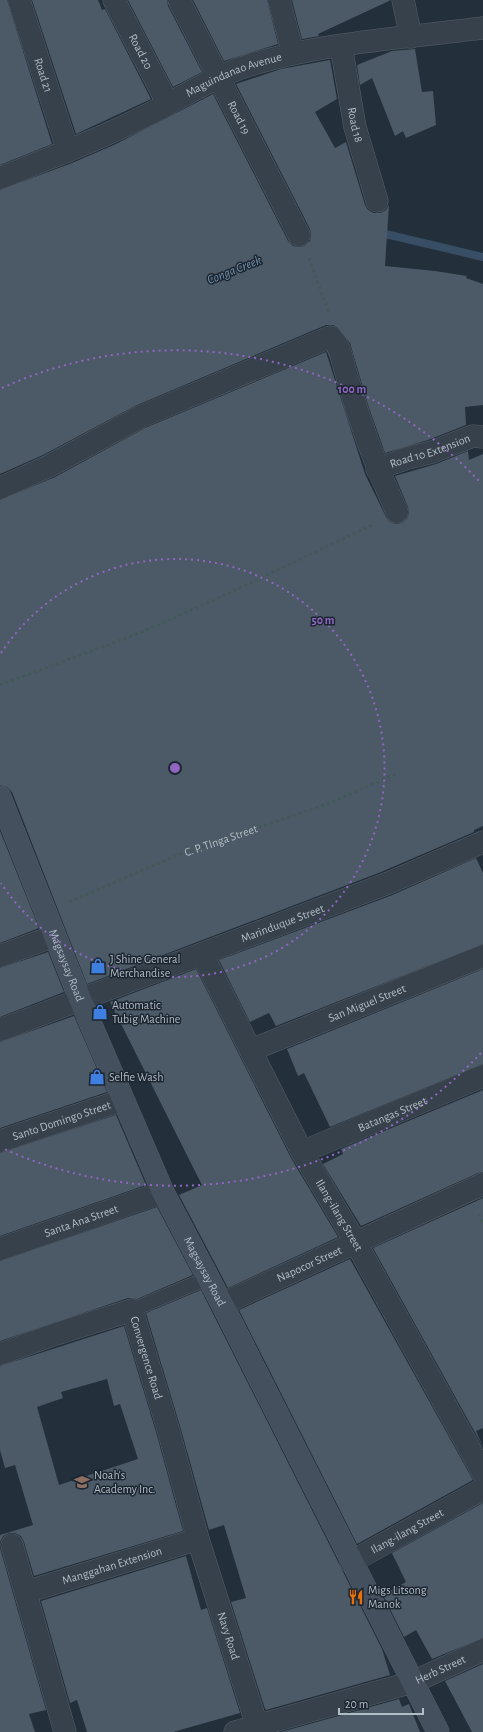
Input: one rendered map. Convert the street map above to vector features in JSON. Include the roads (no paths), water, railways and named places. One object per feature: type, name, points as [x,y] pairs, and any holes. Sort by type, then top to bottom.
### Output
[{"type":"street","name":"Road 21","points":[[19,0],[68,151]]},
{"type":"street","name":"Road 20","points":[[114,0],[168,104]]},
{"type":"street","name":"Road 19","points":[[179,0],[299,235]]},
{"type":"street","points":[[279,0],[293,53]]},
{"type":"street","points":[[403,0],[410,37]]},
{"type":"street","name":"Maguindanao Avenue","points":[[0,178],[95,141],[218,77],[249,65],[293,53],[483,28]]},
{"type":"street","name":"Road 18","points":[[341,46],[355,127],[377,201]]},
{"type":"street","points":[[0,488],[49,466],[140,417],[330,337],[337,345],[377,469],[397,512]]},
{"type":"street","name":"Road 10 Extension","points":[[377,469],[408,458],[432,452],[473,436],[483,436]]},
{"type":"street","name":"Magsaysay Road","points":[[0,797],[46,912],[54,936],[163,1192],[222,1304],[438,1732]]},
{"type":"street","name":"Marinduque Street","points":[[0,1030],[480,849]]},
{"type":"street","points":[[0,956],[54,936]]},
{"type":"street","name":"Ilang-ilang Street","points":[[202,954],[302,1152],[356,1243],[483,1474]]},
{"type":"street","name":"San Miguel Street","points":[[251,1050],[483,956]]},
{"type":"street","name":"Batangas Street","points":[[302,1152],[483,1076]]},
{"type":"street","name":"Santo Domingo Street","points":[[0,1141],[123,1100]]},
{"type":"street","name":"Napocor Street","points":[[222,1304],[483,1184]]},
{"type":"street","name":"Santa Ana Street","points":[[0,1249],[163,1192]]},
{"type":"street","name":"Convergence Road","points":[[0,1354],[56,1334],[132,1310],[168,1430],[198,1539]]},
{"type":"street","name":"Ilang-ilang Street","points":[[351,1562],[483,1489]]},
{"type":"street","name":"Manggahan Extension","points":[[26,1592],[198,1539]]},
{"type":"street","name":"Navy Road","points":[[198,1539],[258,1729]]},
{"type":"street","points":[[12,1545],[65,1732]]},
{"type":"street","name":"Herb Street","points":[[235,1732],[258,1729],[413,1682],[483,1650]]},
{"type":"lane","points":[[132,1310],[208,1278]]},
{"type":"waterway","name":"Conga Creek","points":[[377,232],[483,257]]},
{"type":"place","name":"J Shine General Merchandise","points":[[98,966]]},
{"type":"place","name":"Automatic Tubig Machine","points":[[100,1012]]},
{"type":"place","name":"Selfie Wash","points":[[97,1077]]},
{"type":"place","name":"Noah's Academy Inc.","points":[[82,1482]]},
{"type":"place","name":"Migs Litsong Manok","points":[[356,1597]]}]
